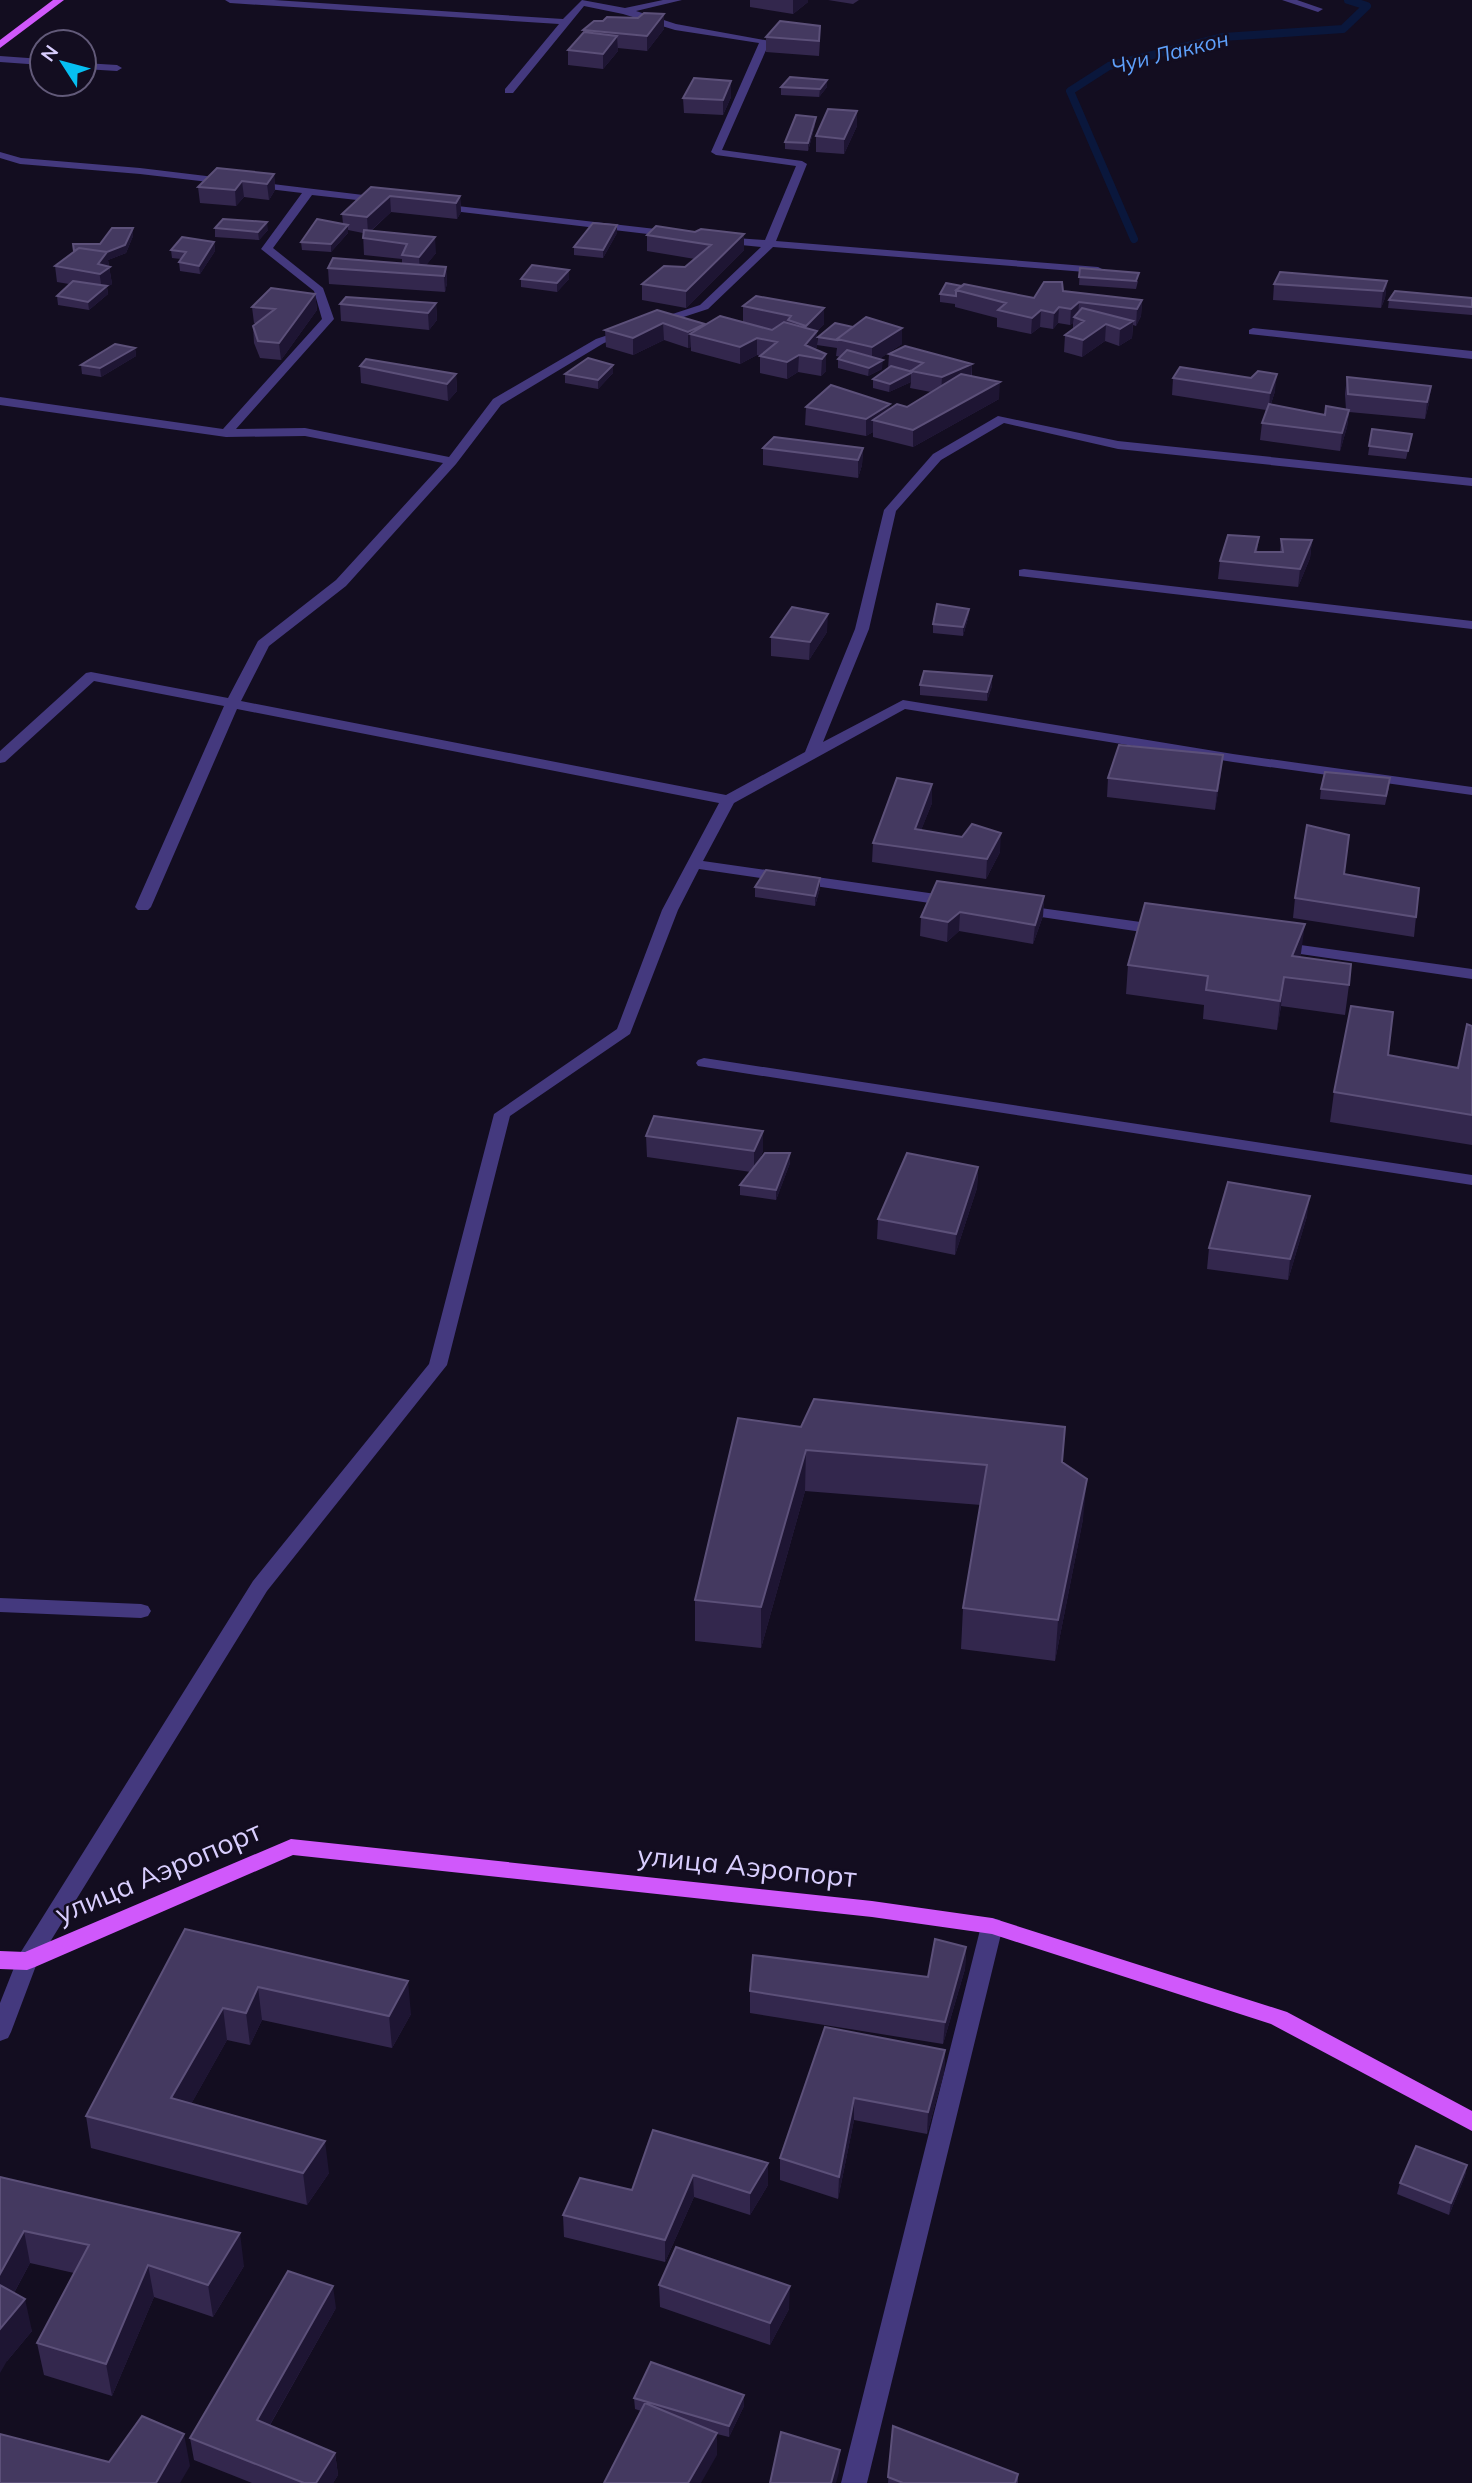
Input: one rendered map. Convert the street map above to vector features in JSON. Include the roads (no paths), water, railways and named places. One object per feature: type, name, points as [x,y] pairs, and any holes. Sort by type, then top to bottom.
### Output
[{"type":"main road","points":[[0,45],[59,0]]},
{"type":"main road","name":"улица Аэропорт","points":[[0,1960],[27,1961],[291,1847],[872,1909],[992,1926],[1279,2018],[1472,2122]]},
{"type":"street","points":[[230,0],[566,22]]},
{"type":"street","points":[[625,11],[677,0]]},
{"type":"street","points":[[1287,0],[1318,9]]},
{"type":"street","points":[[143,907],[232,704],[263,645],[341,583],[452,461],[497,402],[600,341],[704,307],[768,246],[802,164],[716,152],[765,41],[675,27],[625,11],[582,3],[509,91]]},
{"type":"street","points":[[0,59],[28,61]]},
{"type":"street","points":[[98,66],[117,68]]},
{"type":"street","points":[[0,155],[20,161],[140,171],[390,201]]},
{"type":"street","points":[[226,433],[328,319],[319,290],[267,249],[309,191]]},
{"type":"street","points":[[430,205],[687,236]]},
{"type":"street","points":[[714,239],[768,246],[1098,270]]},
{"type":"street","points":[[1253,332],[1472,355]]},
{"type":"street","points":[[0,401],[226,433],[305,432],[452,461]]},
{"type":"street","points":[[811,755],[862,629],[890,510],[937,457],[1002,419],[1118,445],[1472,482]]},
{"type":"street","points":[[1024,573],[1472,625]]},
{"type":"street","points":[[0,759],[91,676],[728,800]]},
{"type":"street","points":[[0,2032],[27,1961],[260,1586],[438,1365],[502,1114],[624,1031],[670,910],[728,800],[904,704],[1219,755],[1472,791]]},
{"type":"street","points":[[694,864],[967,903]]},
{"type":"street","points":[[1008,909],[1172,932]]},
{"type":"street","points":[[1267,945],[1472,974]]},
{"type":"street","points":[[704,1063],[1472,1180]]},
{"type":"street","points":[[0,1605],[141,1611]]},
{"type":"street","points":[[854,2483],[992,1926]]},
{"type":"waterway","name":"Чуи Лаккон","points":[[1134,239],[1070,91],[1109,66],[1223,37],[1343,29],[1367,6],[1348,0]]}]
